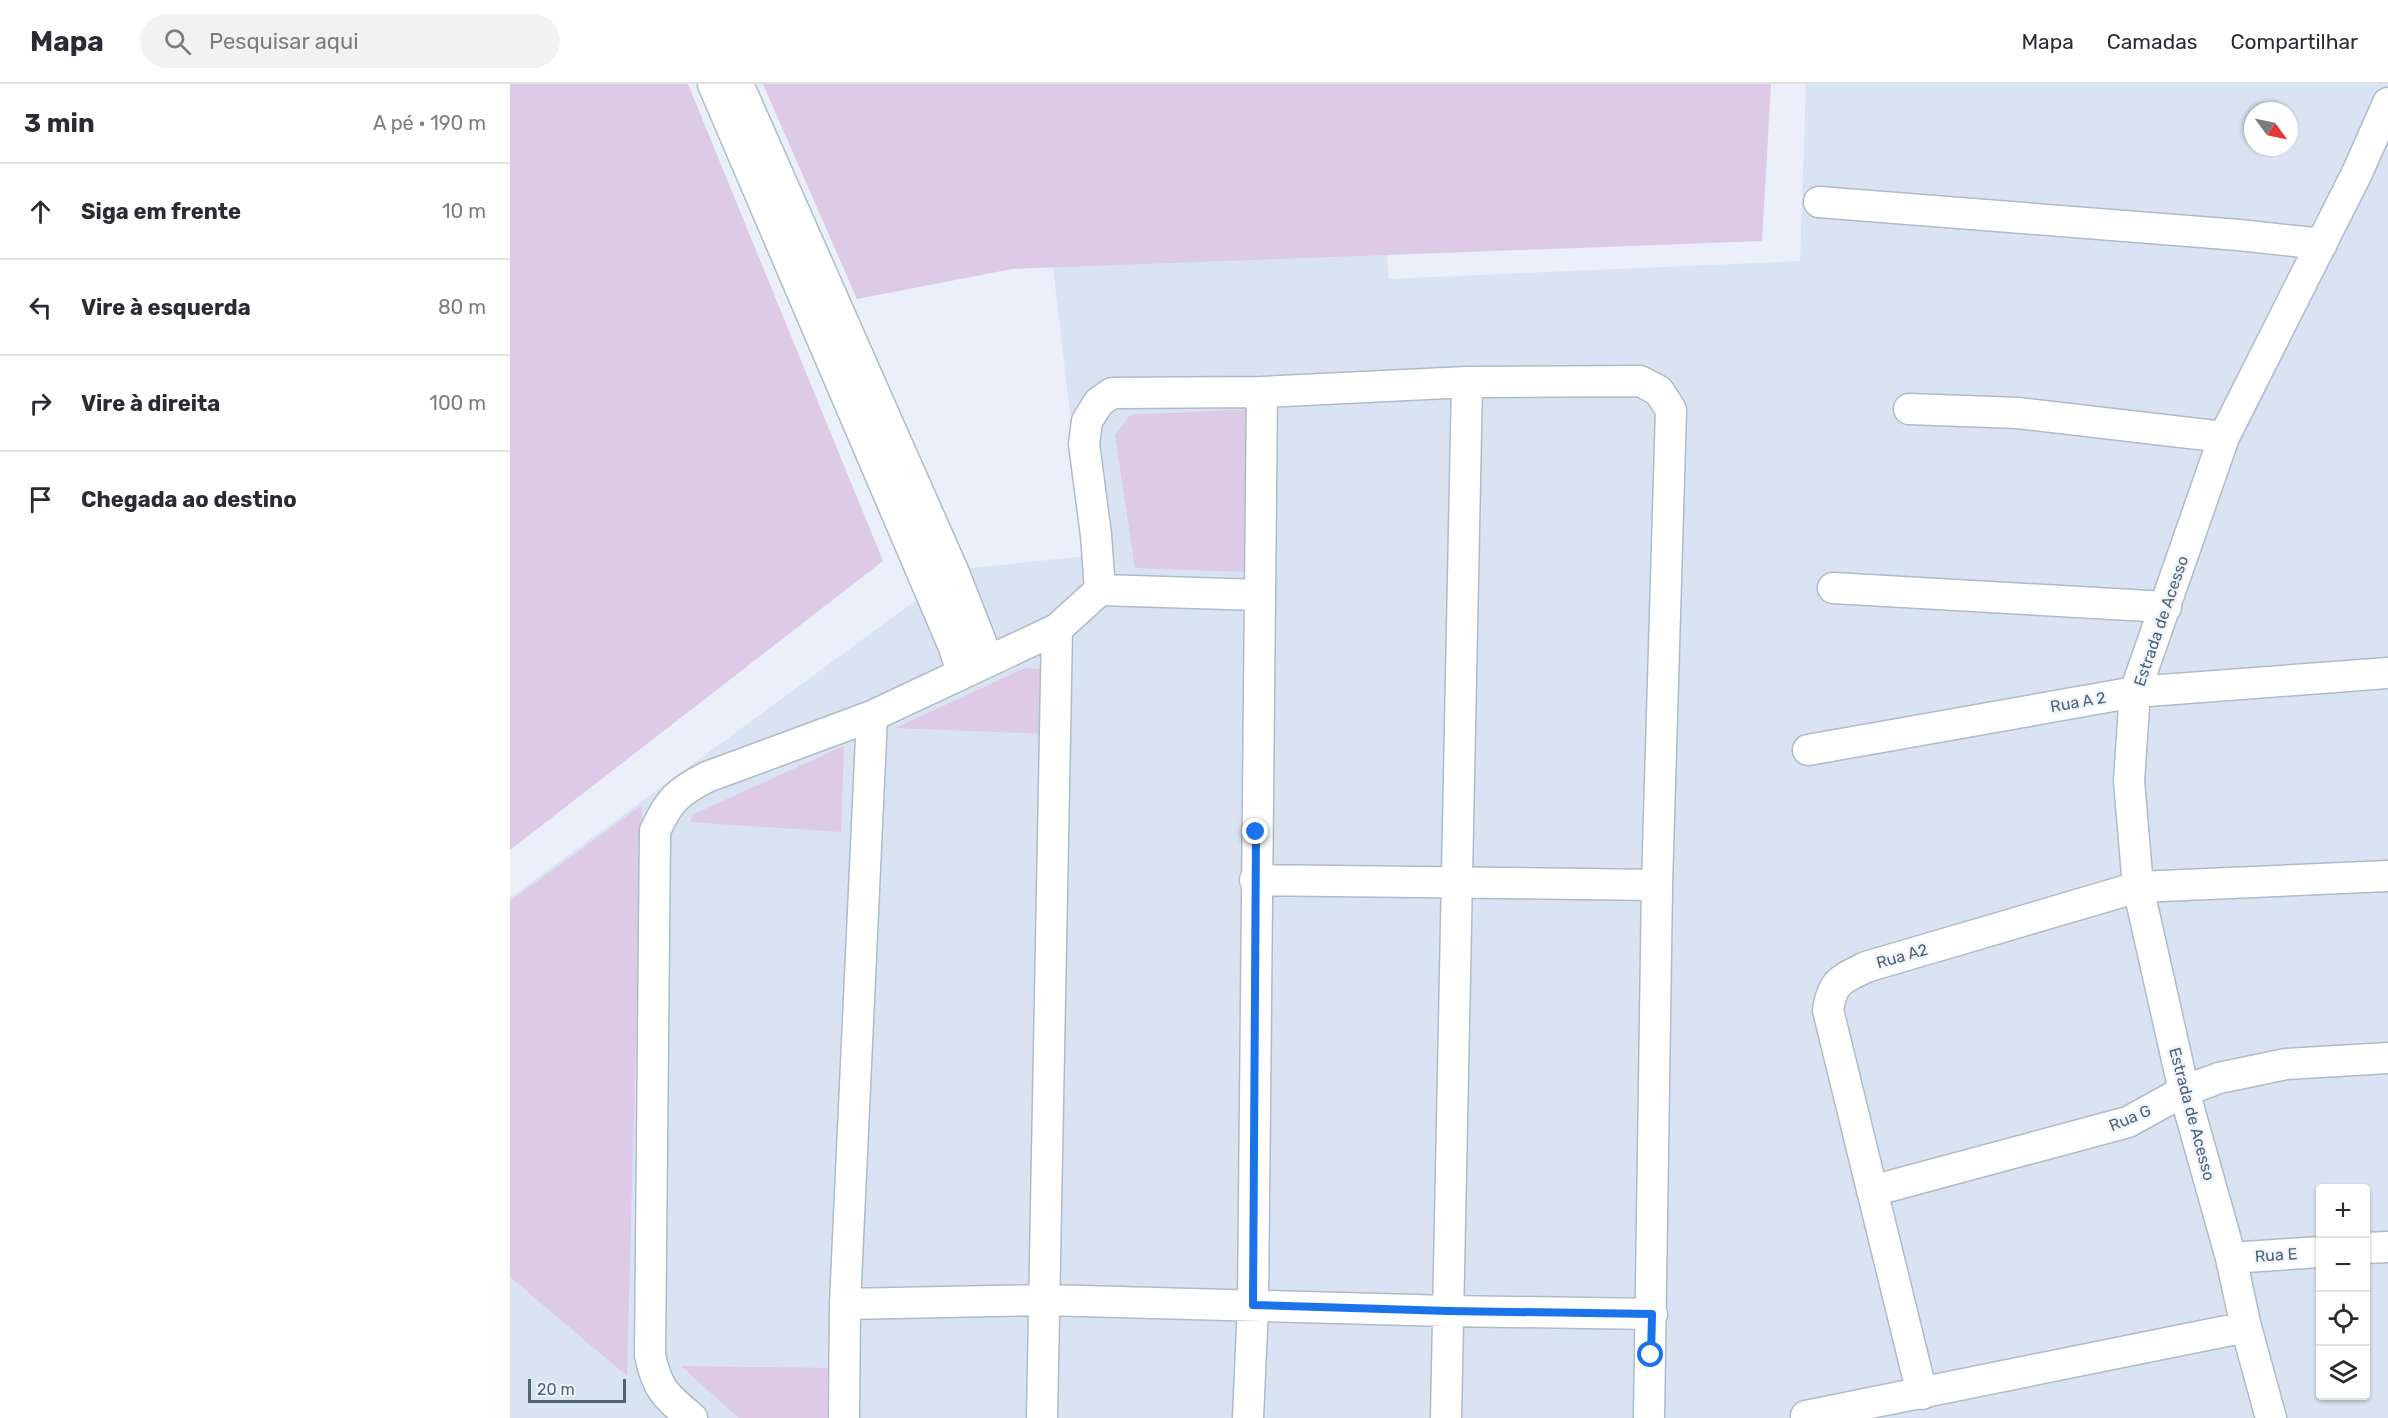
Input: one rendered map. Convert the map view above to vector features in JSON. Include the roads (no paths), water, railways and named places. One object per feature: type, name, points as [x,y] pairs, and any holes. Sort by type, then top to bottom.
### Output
[{"type":"street","points":[[713,84],[954,647],[962,673]]},
{"type":"street","points":[[738,84],[954,573],[988,660]]},
{"type":"street","name":"Estrada de Acesso","points":[[2271,1418],[2246,1327],[2231,1258],[2184,1091],[2138,887],[2130,781],[2135,692],[2224,437],[2322,244],[2388,103]]},
{"type":"street","points":[[1819,202],[2239,235],[2322,244]]},
{"type":"street","points":[[1100,590],[1096,535],[1084,444],[1087,421],[1099,402],[1113,393],[1262,392],[1467,382],[1640,381],[1659,391],[1671,410],[1657,885],[1649,1418]]},
{"type":"street","points":[[1446,1418],[1467,382]]},
{"type":"street","points":[[1248,1418],[1253,1305],[1262,392]]},
{"type":"street","points":[[1909,409],[2018,413],[2224,437]]},
{"type":"street","points":[[1833,588],[2166,607]]},
{"type":"street","points":[[692,1418],[666,1396],[655,1378],[650,1355],[655,831],[665,810],[682,790],[707,777],[872,716],[1057,628],[1100,590],[1260,595]]},
{"type":"street","points":[[1042,1418],[1057,628]]},
{"type":"street","name":"Rua A 2","points":[[1808,750],[2135,692],[2388,673]]},
{"type":"street","points":[[844,1418],[845,1304],[872,716]]},
{"type":"street","name":"Rua A2","points":[[1922,1394],[1828,1010],[1831,991],[1843,980],[1866,967],[2138,887],[2388,876]]},
{"type":"street","points":[[1256,880],[1657,885]]},
{"type":"street","name":"Rua G","points":[[1872,1191],[2128,1122],[2184,1091],[2219,1078],[2286,1064],[2388,1058]]},
{"type":"street","points":[[2370,1248],[2388,1247]]},
{"type":"street","name":"Rua E","points":[[2231,1258],[2316,1252]]},
{"type":"street","points":[[845,1304],[1045,1300],[1652,1314]]},
{"type":"street","points":[[1806,1416],[2246,1327]]}]
